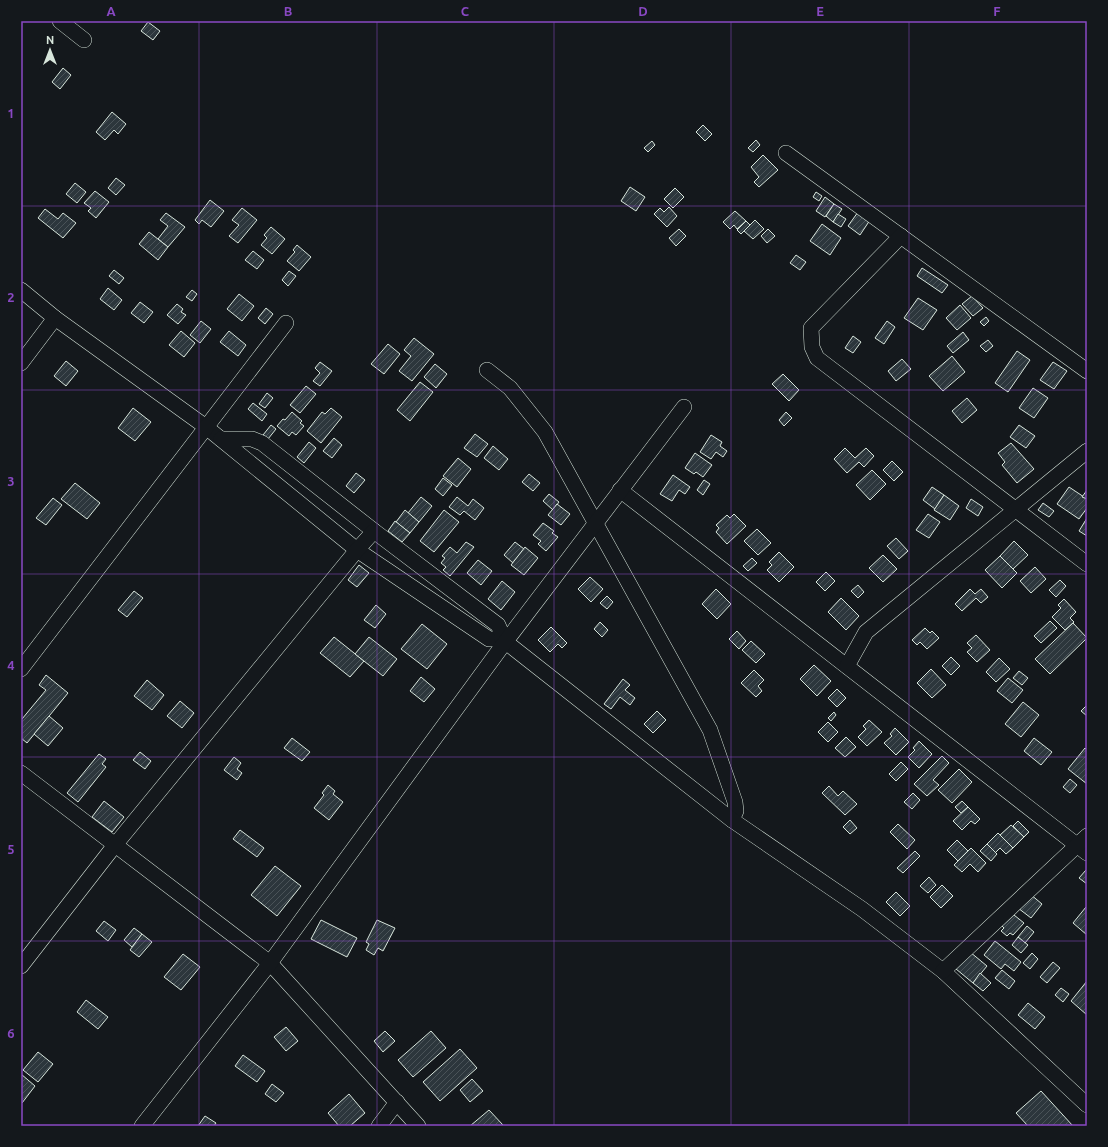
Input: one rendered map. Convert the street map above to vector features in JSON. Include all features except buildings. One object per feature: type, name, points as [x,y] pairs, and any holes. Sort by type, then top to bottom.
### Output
[{"type":"street","points":[[60,21],[84,40]]},
{"type":"street","points":[[786,153],[1087,371]]},
{"type":"street","points":[[901,236],[811,328],[812,347],[817,358],[1087,564]]},
{"type":"street","points":[[21,290],[55,318],[206,427],[357,550],[489,639],[504,641],[732,820],[862,909],[943,971],[1087,1105]]},
{"type":"street","points":[[21,363],[55,318]]},
{"type":"street","points":[[21,669],[286,323]]},
{"type":"street","points":[[487,370],[510,388],[545,432],[710,730],[735,802],[736,811],[732,820]]},
{"type":"street","points":[[142,1126],[270,963],[504,641],[684,407]]},
{"type":"street","points":[[221,439],[252,439],[262,443],[374,531],[498,625],[504,641]]},
{"type":"street","points":[[847,666],[866,632],[1087,451]]},
{"type":"street","points":[[620,490],[847,666],[1084,845],[943,971]]},
{"type":"street","points":[[21,966],[115,845],[374,531]]},
{"type":"street","points":[[21,773],[270,963],[418,1126]]},
{"type":"street","points":[[378,1126],[397,1102]]}]
